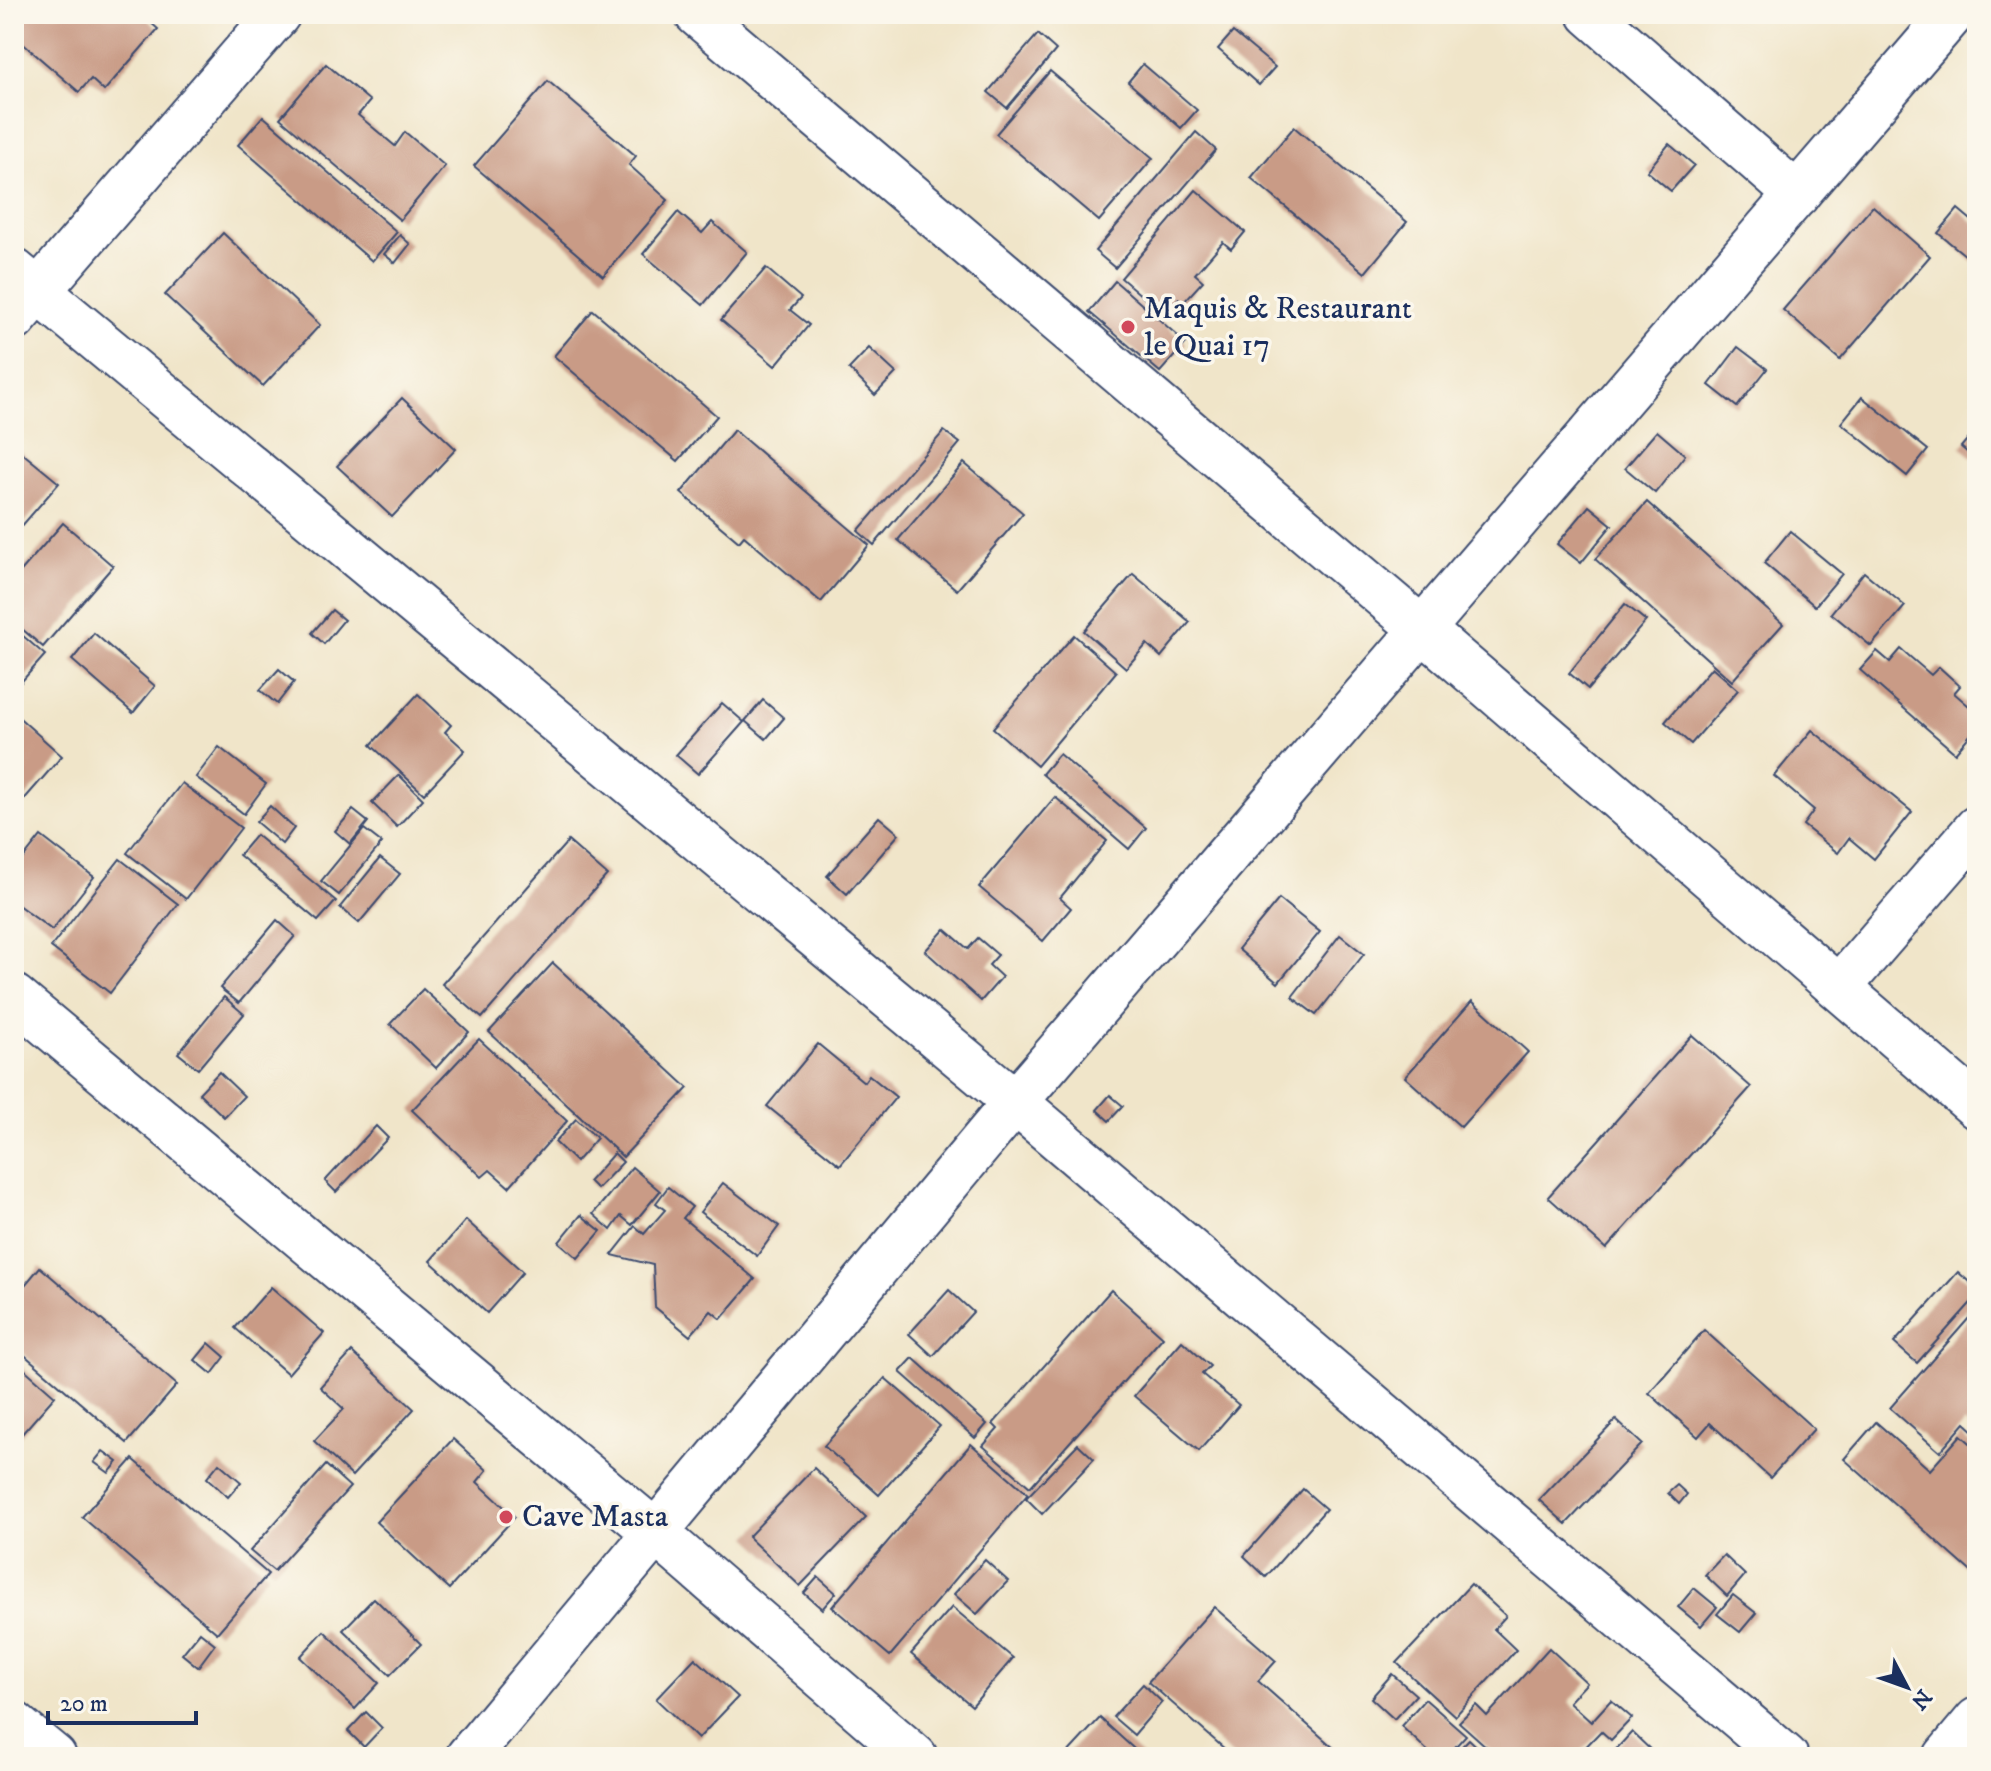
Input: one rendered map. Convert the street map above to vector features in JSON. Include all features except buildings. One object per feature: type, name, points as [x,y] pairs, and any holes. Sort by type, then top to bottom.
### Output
[{"type":"street","points":[[278,14],[22,294],[1015,1102],[1786,1757]]},
{"type":"street","points":[[697,14],[1840,986],[1977,1107]]},
{"type":"street","points":[[1590,14],[1797,195]]},
{"type":"street","points":[[468,1757],[1015,1102],[1952,14]]},
{"type":"street","points":[[1840,986],[1977,828]]},
{"type":"street","points":[[14,997],[656,1533],[915,1757]]},
{"type":"street","points":[[1946,1757],[1977,1720]]},
{"type":"street","points":[[14,1724],[54,1757]]},
{"type":"place","name":"Maquis & Restaurant le Quai 17","points":[[1128,327]]},
{"type":"place","name":"Cave Masta","points":[[506,1517]]}]
